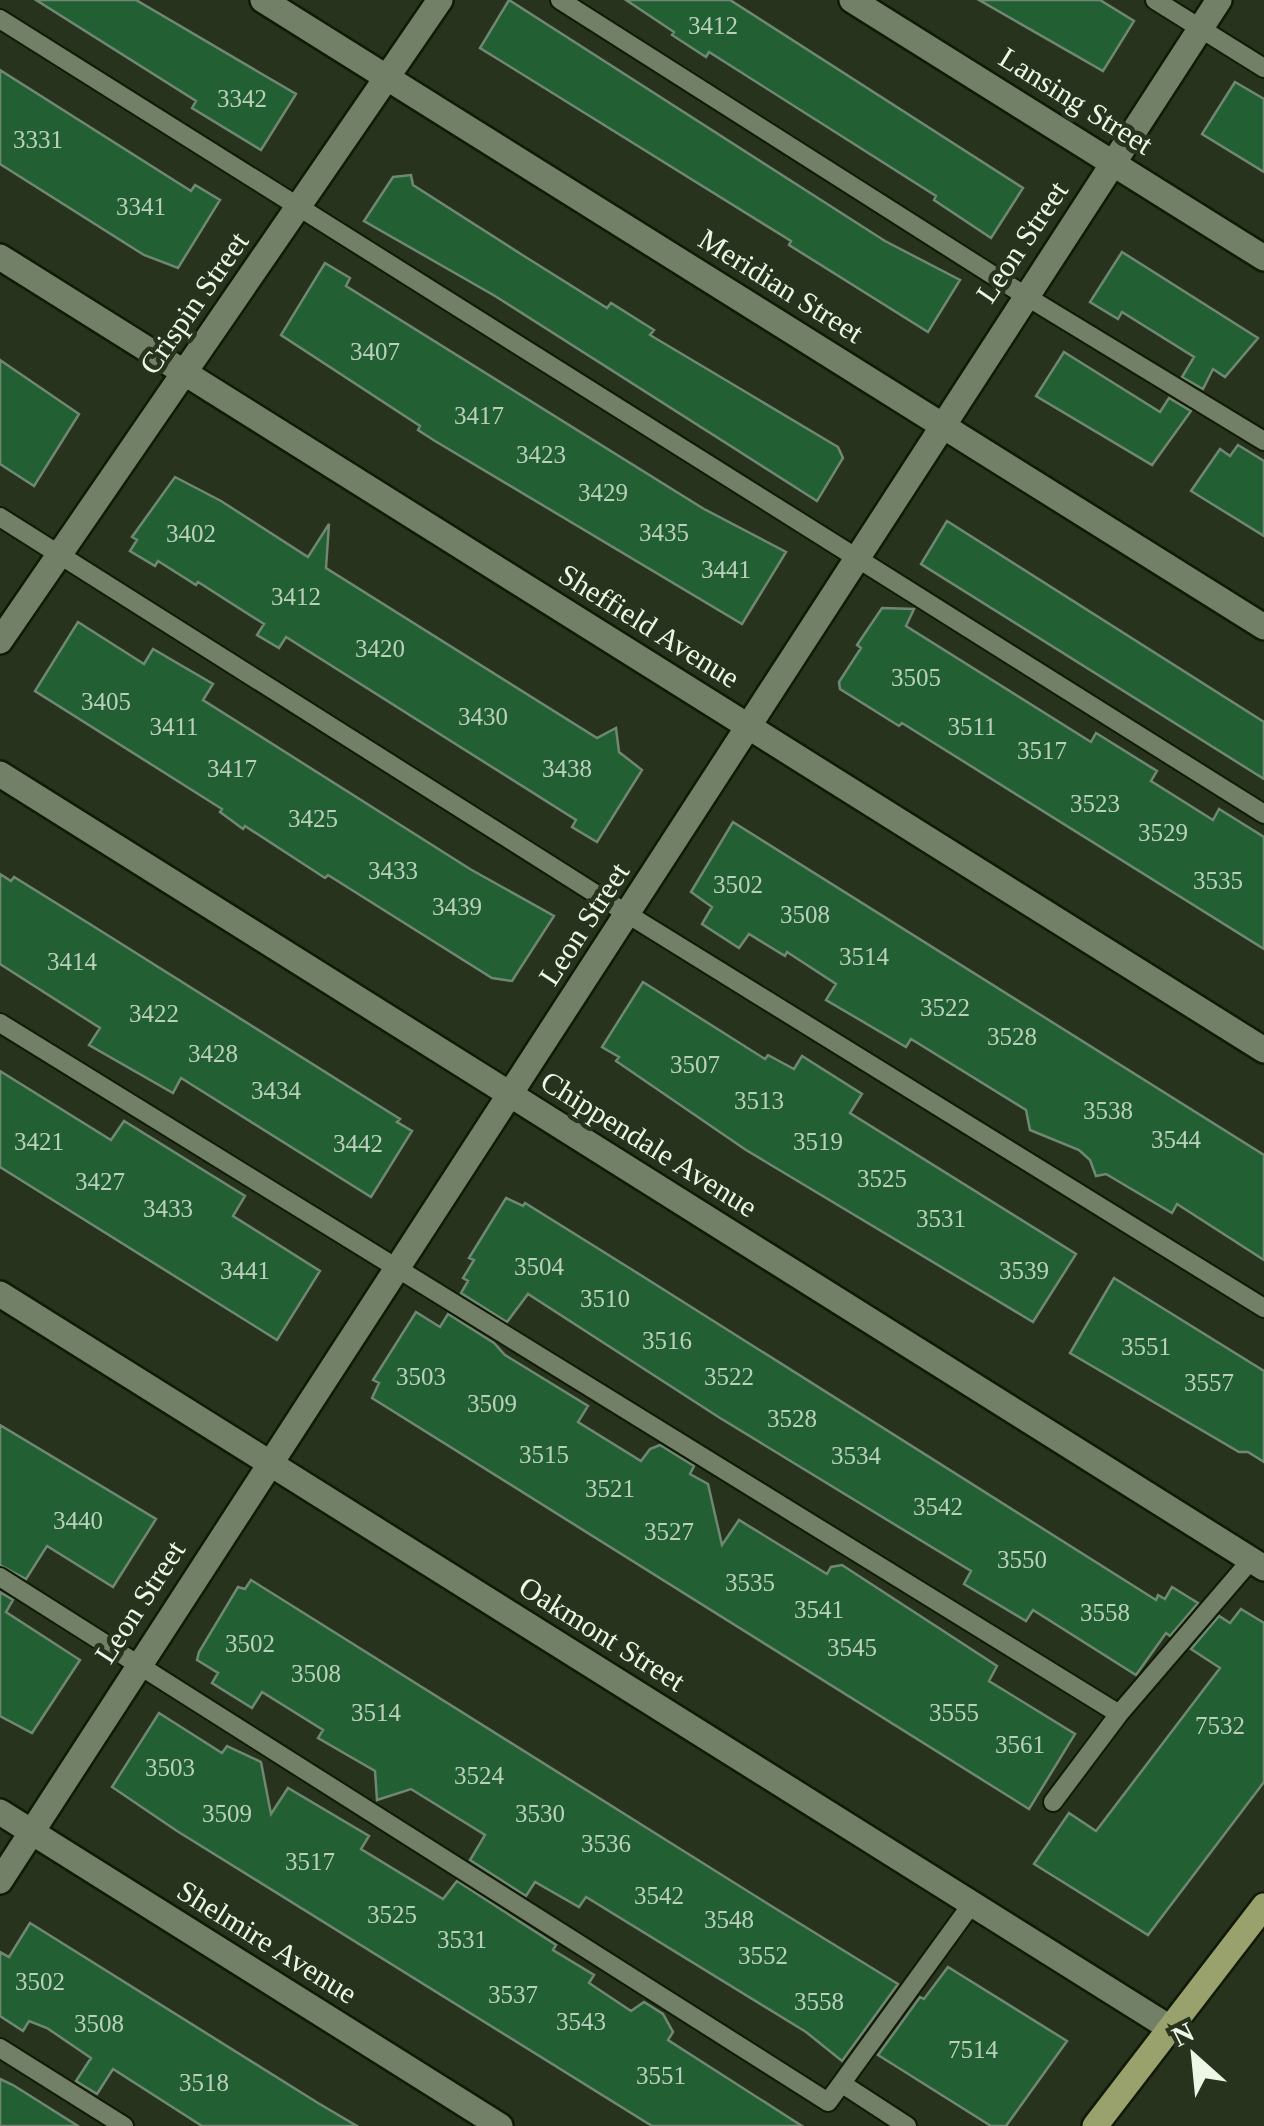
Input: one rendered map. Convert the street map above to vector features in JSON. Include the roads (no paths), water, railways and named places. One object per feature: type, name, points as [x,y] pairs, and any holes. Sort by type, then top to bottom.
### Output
[{"type":"main road","points":[[1096,2126],[1264,1906]]},
{"type":"street","name":"Meridian Street","points":[[264,0],[1264,627]]},
{"type":"street","name":"Crispin Street","points":[[0,641],[440,0]]},
{"type":"street","name":"Lansing Street","points":[[852,0],[1264,258]]},
{"type":"street","name":"Leon Street","points":[[0,1881],[860,559],[1024,295],[1219,0]]},
{"type":"street","name":"Sheffield Avenue","points":[[0,257],[1264,1050]]},
{"type":"street","name":"Chippendale Avenue","points":[[0,774],[1258,1564]]},
{"type":"street","name":"Oakmont Street","points":[[0,1294],[1170,2028]]},
{"type":"street","name":"Shelmire Avenue","points":[[0,1812],[500,2126]]},
{"type":"lane","points":[[560,0],[1024,295],[1264,441]]},
{"type":"lane","points":[[1155,0],[1264,68]]},
{"type":"lane","points":[[0,20],[1264,814]]},
{"type":"lane","points":[[0,517],[629,915],[1264,1308]]},
{"type":"lane","points":[[0,1023],[1119,1714]]},
{"type":"lane","points":[[1053,1802],[1119,1714],[1258,1564]]},
{"type":"lane","points":[[0,1577],[828,2102],[971,1905]]},
{"type":"lane","points":[[0,2048],[124,2126]]},
{"type":"lane","points":[[844,2085],[907,2126]]}]
